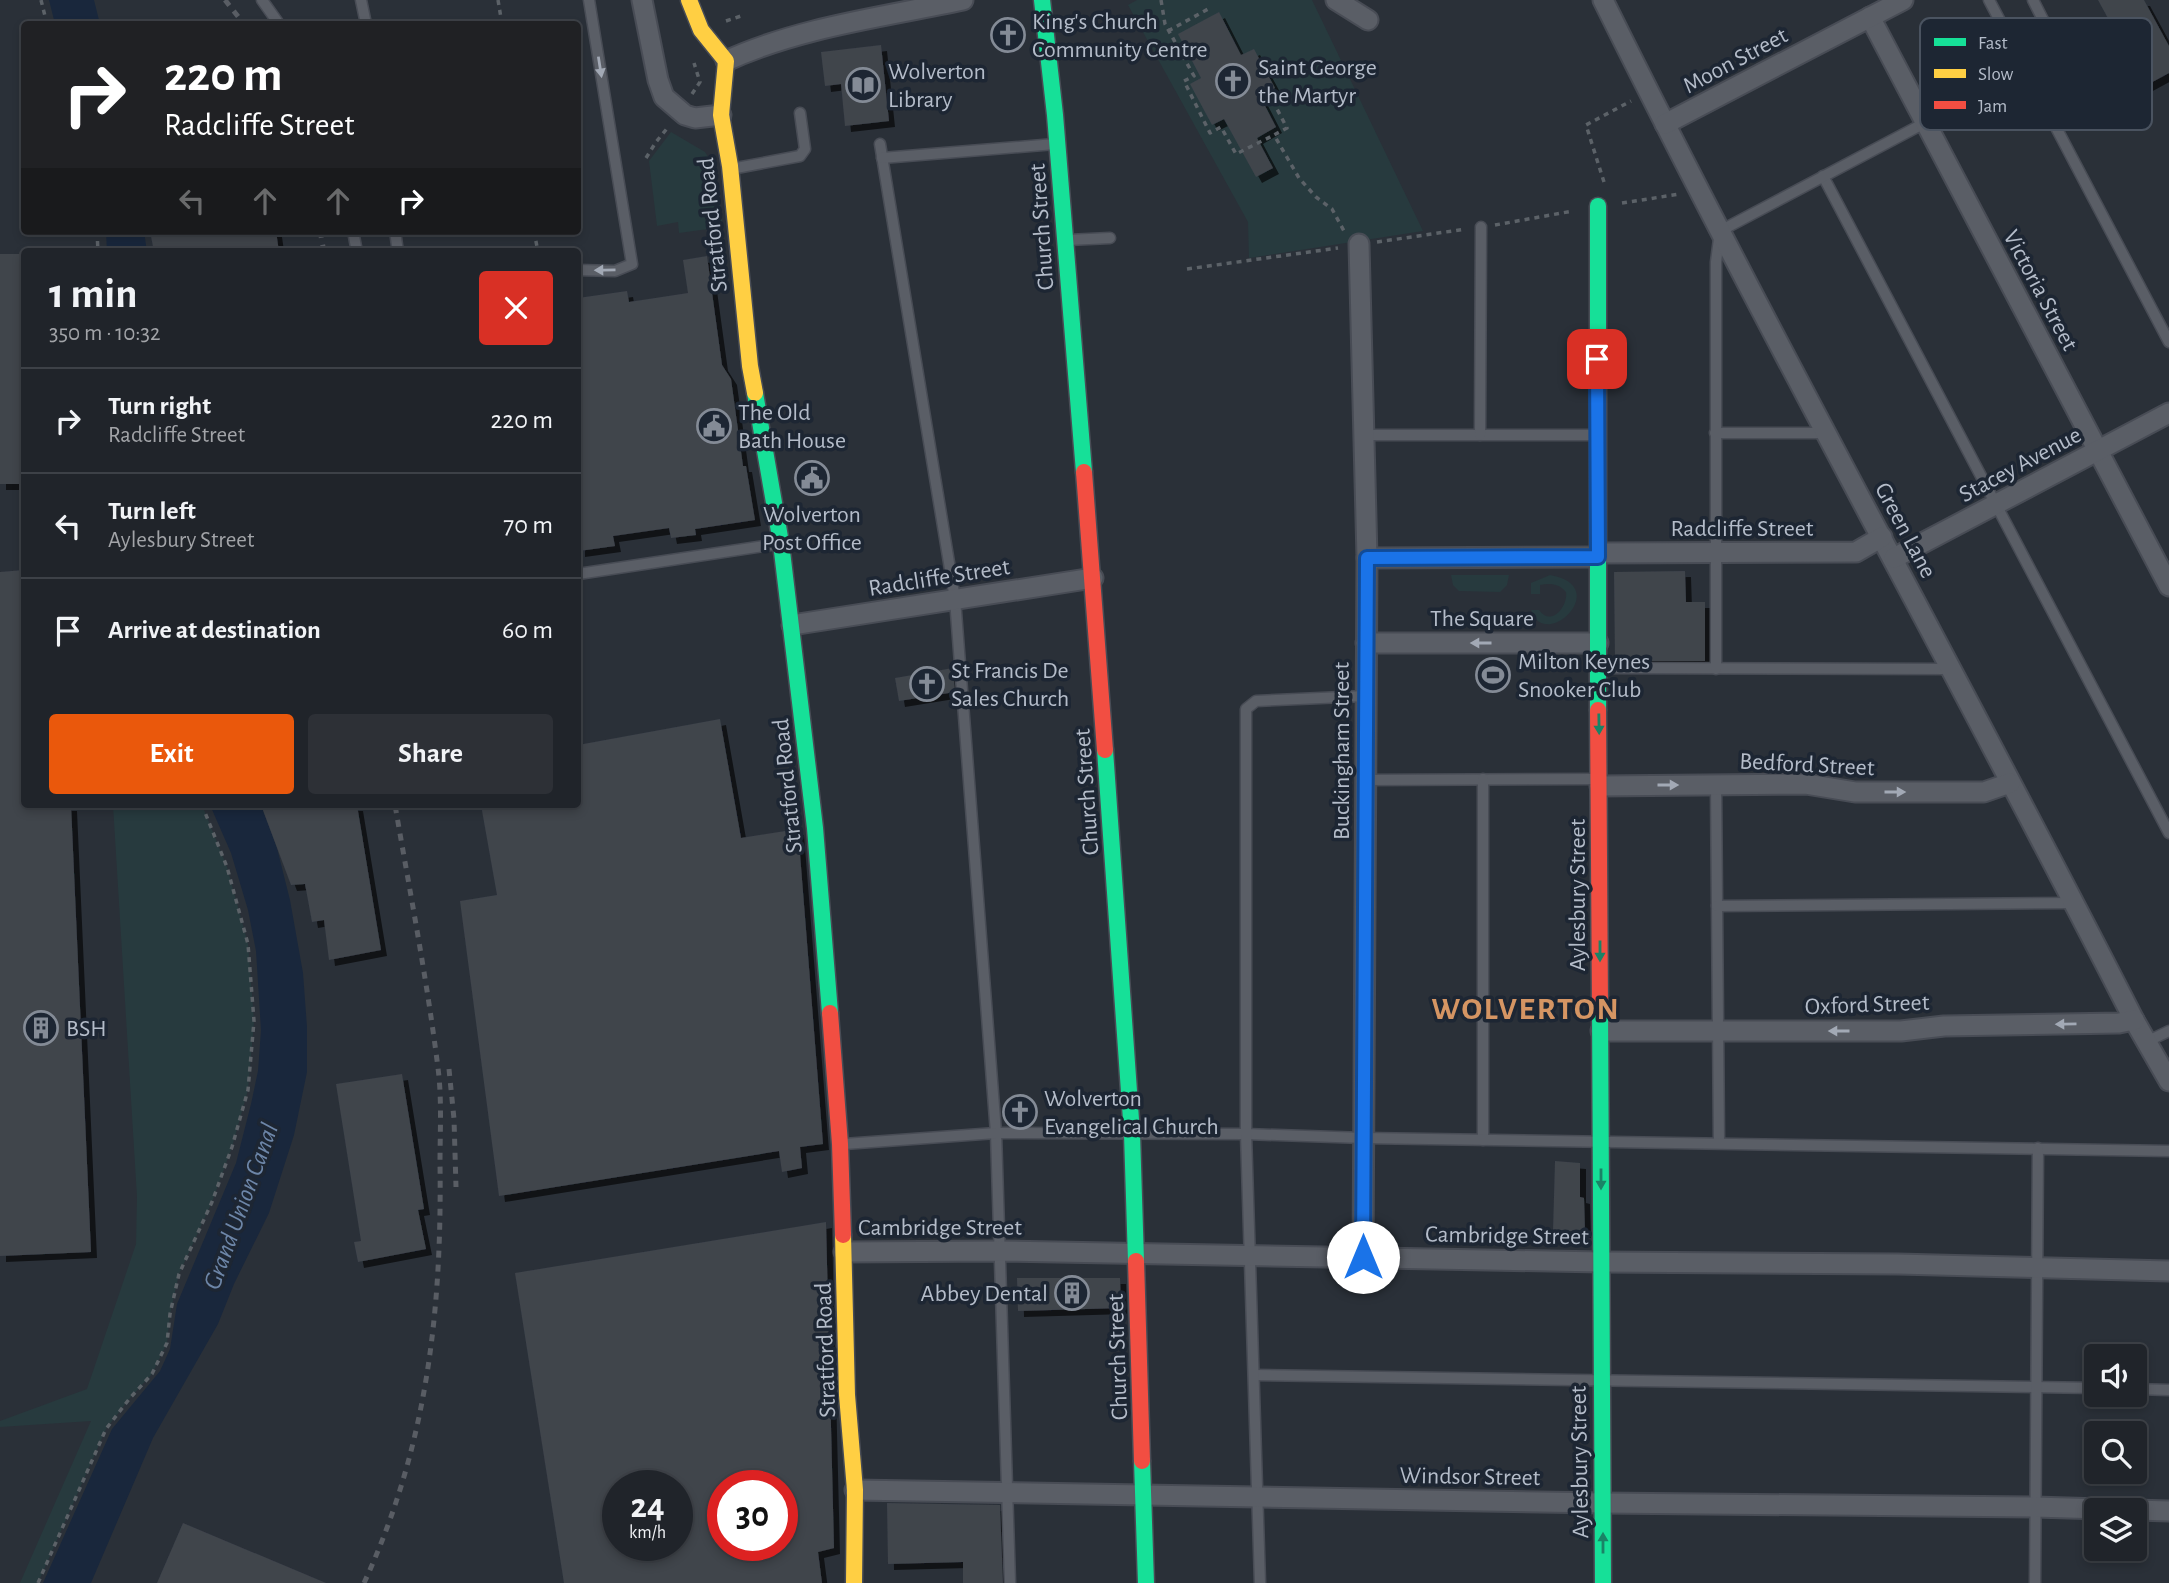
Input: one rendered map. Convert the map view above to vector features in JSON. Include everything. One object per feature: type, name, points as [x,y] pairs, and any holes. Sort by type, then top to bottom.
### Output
[{"type":"street","points":[[642,0],[664,97],[681,112],[695,118],[721,115]]},
{"type":"street","points":[[689,0],[701,30],[726,61],[756,47],[820,30],[963,0]]},
{"type":"street","name":"Church Street","points":[[1042,0],[1057,144],[1093,578],[1132,1134],[1146,1583]]},
{"type":"street","points":[[1336,0],[1368,20]]},
{"type":"street","name":"Green Lane","points":[[1603,0],[1720,231],[1894,558],[2134,1020],[2169,1081]]},
{"type":"street","name":"Moon Street","points":[[1665,124],[1903,0]]},
{"type":"street","name":"Victoria Street","points":[[1870,17],[1920,113]]},
{"type":"street","name":"Stratford Road","points":[[726,61],[721,115],[731,169],[750,366],[781,543],[815,828],[840,1144],[847,1395],[855,1490],[854,1583]]},
{"type":"street","name":"Victoria Street","points":[[1929,130],[2169,586]]},
{"type":"street","name":"Aylesbury Street","points":[[1604,1583],[1597,435],[1605,205]]},
{"type":"street","name":"Buckingham Street","points":[[1355,245],[1367,558],[1363,1257]]},
{"type":"street","name":"Stacey Avenue","points":[[1894,558],[2169,413]]},
{"type":"street","name":"Radcliffe Street","points":[[1367,558],[1856,552],[1882,537]]},
{"type":"street","name":"Radcliffe Street","points":[[792,625],[1093,578]]},
{"type":"street","name":"The Square","points":[[1366,643],[1598,643]]},
{"type":"street","name":"Bedford Street","points":[[1600,782],[1806,784],[1855,792],[1984,792],[2010,783]]},
{"type":"street","name":"Oxford Street","points":[[1601,1031],[1901,1031],[1944,1026],[2119,1023],[2134,1020]]},
{"type":"street","name":"Cambridge Street","points":[[845,1252],[1000,1251],[1601,1262],[1898,1264],[2169,1271]]},
{"type":"street","name":"Windsor Street","points":[[855,1490],[2169,1511]]},
{"type":"lane","points":[[262,0],[277,21]]},
{"type":"lane","points":[[361,0],[365,21]]},
{"type":"lane","points":[[581,270],[615,271],[632,264],[589,0]]},
{"type":"lane","points":[[1989,0],[1999,18]]},
{"type":"lane","points":[[2033,0],[2042,18]]},
{"type":"lane","points":[[731,169],[800,156],[806,149],[800,113]]},
{"type":"lane","points":[[1716,669],[1716,262],[1720,231],[1920,123]]},
{"type":"lane","points":[[2059,130],[2169,342]]},
{"type":"lane","points":[[880,144],[955,599],[996,1133],[1010,1583]]},
{"type":"lane","points":[[882,158],[1057,144]]},
{"type":"lane","points":[[1823,176],[2169,833]]},
{"type":"lane","points":[[1480,435],[1481,228]]},
{"type":"lane","points":[[1064,241],[1110,238]]},
{"type":"lane","points":[[1715,433],[1828,433]]},
{"type":"lane","points":[[1363,435],[1597,435]]},
{"type":"lane","points":[[581,575],[781,543]]},
{"type":"lane","points":[[1598,668],[1951,669]]},
{"type":"lane","points":[[1260,1583],[1246,1134],[1246,709],[1256,701],[1366,696]]},
{"type":"lane","points":[[1483,779],[1483,1140]]},
{"type":"lane","points":[[1365,780],[1600,782]]},
{"type":"lane","points":[[1716,785],[1719,1143]]},
{"type":"lane","points":[[1717,906],[2074,902]]},
{"type":"lane","points":[[2148,1041],[2169,1031]]},
{"type":"lane","points":[[840,1144],[996,1133],[1246,1134],[2169,1151]]},
{"type":"lane","points":[[2035,1583],[2038,1148]]},
{"type":"lane","points":[[1254,1375],[2084,1388]]},
{"type":"lane","points":[[2147,1389],[2169,1390]]},
{"type":"path","points":[[41,0],[46,21]]},
{"type":"path","points":[[498,0],[502,21]]},
{"type":"path","points":[[1161,0],[1165,24],[1194,76],[1184,81],[1210,133],[1222,127],[1236,154],[1287,128],[1268,92]]},
{"type":"path","points":[[1168,30],[1210,9]]},
{"type":"path","points":[[646,158],[700,82],[692,58]]},
{"type":"path","points":[[1605,205],[1586,125],[1648,92]]},
{"type":"path","points":[[1274,135],[1299,177],[1316,197],[1332,209],[1355,245]]},
{"type":"path","points":[[1187,269],[1481,228],[1700,191]]},
{"type":"path","points":[[38,1583],[106,1429],[152,1374],[167,1343],[179,1274],[212,1202],[232,1147],[248,1090],[254,1021],[248,944],[227,867],[203,808]]},
{"type":"green space","points":[[1137,0],[1312,0],[1423,231],[1249,258],[1248,222],[1128,5]]},
{"type":"green space","points":[[671,132],[705,152],[714,167],[723,227],[679,233],[678,222],[657,226],[649,161]]},
{"type":"green space","points":[[1451,575],[1509,575],[1507,585],[1500,592],[1459,591],[1453,585]]},
{"type":"green space","points":[[1550,575],[1568,581],[1576,591],[1576,602],[1570,613],[1560,621],[1549,624],[1538,621],[1531,610],[1539,610],[1544,615],[1553,616],[1562,609],[1566,592],[1558,586],[1548,584],[1540,585],[1540,594],[1531,594],[1531,583]]},
{"type":"green space","points":[[113,808],[203,808],[227,867],[248,944],[254,1021],[248,1090],[232,1147],[212,1202],[179,1274],[167,1343],[152,1374],[106,1429],[38,1583],[20,1583],[91,1421],[0,1427],[0,1421],[87,1389],[136,1244],[137,1197]]},
{"type":"water","points":[[49,0],[94,0],[99,21],[54,21]]},
{"type":"water","points":[[106,235],[145,235],[146,248],[107,248]]},
{"type":"water","name":"Grand Union Canal","points":[[211,808],[262,808],[277,848],[290,900],[303,973],[307,1072],[294,1135],[269,1213],[234,1284],[218,1324],[153,1438],[91,1583],[43,1583],[112,1429],[160,1371],[170,1349],[177,1304],[236,1163],[258,1071],[261,1030],[256,951],[248,910],[231,853]]},
{"type":"building","points":[[2098,0],[2144,0],[2169,46],[2169,73],[2152,82],[2152,18],[2108,18]]},
{"type":"building","name":"Saint George the Martyr","points":[[1219,12],[1241,55],[1254,49],[1275,88],[1260,96],[1276,127],[1257,138],[1273,168],[1256,177],[1224,119],[1212,125],[1190,84],[1201,78],[1178,34]]},
{"type":"building","name":"Wolverton Library","points":[[881,45],[889,121],[845,126],[841,84],[825,86],[821,52]]},
{"type":"building","points":[[151,235],[277,235],[278,248],[153,248]]},
{"type":"building","points":[[0,254],[21,254],[21,484],[0,484]]},
{"type":"building","points":[[707,256],[722,365],[731,379],[743,466],[746,466],[755,520],[695,529],[696,535],[671,538],[669,528],[613,536],[615,546],[581,551],[581,298],[627,291],[629,302],[688,293],[683,260]]},
{"type":"building","name":"BSH","points":[[21,570],[21,808],[71,808],[91,1252],[0,1256],[0,572]]},
{"type":"building","points":[[1685,571],[1686,602],[1705,602],[1705,661],[1615,661],[1614,572]]},
{"type":"building","name":"St Francis De Sales Church","points":[[953,668],[955,692],[899,701],[895,678]]},
{"type":"building","points":[[720,719],[741,838],[798,829],[823,1144],[800,1147],[802,1168],[782,1172],[779,1151],[499,1196],[460,901],[497,895],[482,808],[581,808],[581,744]]},
{"type":"building","points":[[262,808],[357,808],[381,950],[329,960],[324,920],[312,922],[305,884],[291,885]]},
{"type":"building","points":[[402,1074],[424,1209],[418,1210],[426,1249],[358,1262],[354,1242],[361,1241],[336,1084]]},
{"type":"building","points":[[1555,1161],[1580,1163],[1580,1197],[1584,1198],[1585,1232],[1553,1231]]},
{"type":"building","points":[[826,1222],[834,1548],[818,1552],[822,1583],[564,1583],[515,1273]]},
{"type":"building","name":"Abbey Dental","points":[[1017,1278],[1120,1278],[1121,1308],[1018,1311]]},
{"type":"building","points":[[887,1503],[1000,1505],[1003,1583],[963,1583],[963,1562],[888,1564]]},
{"type":"building","points":[[183,1523],[326,1583],[157,1583]]},
{"type":"railway","points":[[225,0],[242,21]]},
{"type":"railway","points":[[321,235],[323,248]]},
{"type":"railway","points":[[364,1583],[403,1481],[416,1429],[426,1378],[438,1272],[439,1080],[424,969],[396,808]]},
{"type":"railway","points":[[449,1069],[456,1187]]},
{"type":"traffic: fast","points":[[1042,0],[1055,115],[1084,472]]},
{"type":"traffic: fast","points":[[1598,206],[1598,710]]},
{"type":"traffic: fast","points":[[755,393],[781,543],[815,828],[830,1013]]},
{"type":"traffic: fast","points":[[1105,750],[1132,1134],[1136,1261]]},
{"type":"traffic: fast","points":[[1600,1006],[1603,1583]]},
{"type":"traffic: fast","points":[[1142,1461],[1146,1583]]},
{"type":"traffic: slow","points":[[689,0],[701,30],[726,61],[721,115],[730,166],[755,393]]},
{"type":"traffic: slow","points":[[843,1235],[847,1395],[855,1490],[854,1583]]},
{"type":"traffic: jam","points":[[1084,472],[1105,750]]},
{"type":"traffic: jam","points":[[1598,710],[1600,1006]]},
{"type":"traffic: jam","points":[[830,1013],[840,1144],[843,1235]]},
{"type":"traffic: jam","points":[[1136,1261],[1142,1461]]},
{"type":"place","name":"King's Church Community Centre","points":[[1008,35]]},
{"type":"place","name":"Saint George the Martyr","points":[[1233,81]]},
{"type":"place","name":"Wolverton Library","points":[[863,85]]},
{"type":"place","name":"The Old Bath House","points":[[714,426]]},
{"type":"place","name":"Wolverton Post Office","points":[[812,478]]},
{"type":"place","name":"Milton Keynes Snooker Club","points":[[1493,675]]},
{"type":"place","name":"St Francis De Sales Church","points":[[927,684]]},
{"type":"place","name":"BSH","points":[[41,1028]]},
{"type":"place","name":"Wolverton Evangelical Church","points":[[1020,1112]]},
{"type":"place","name":"Abbey Dental","points":[[1072,1293]]},
{"type":"district","name":"WOLVERTON","points":[[1526,1008]]},
{"type":"route","points":[[1363,1257],[1367,558],[1598,557],[1597,359]]}]
